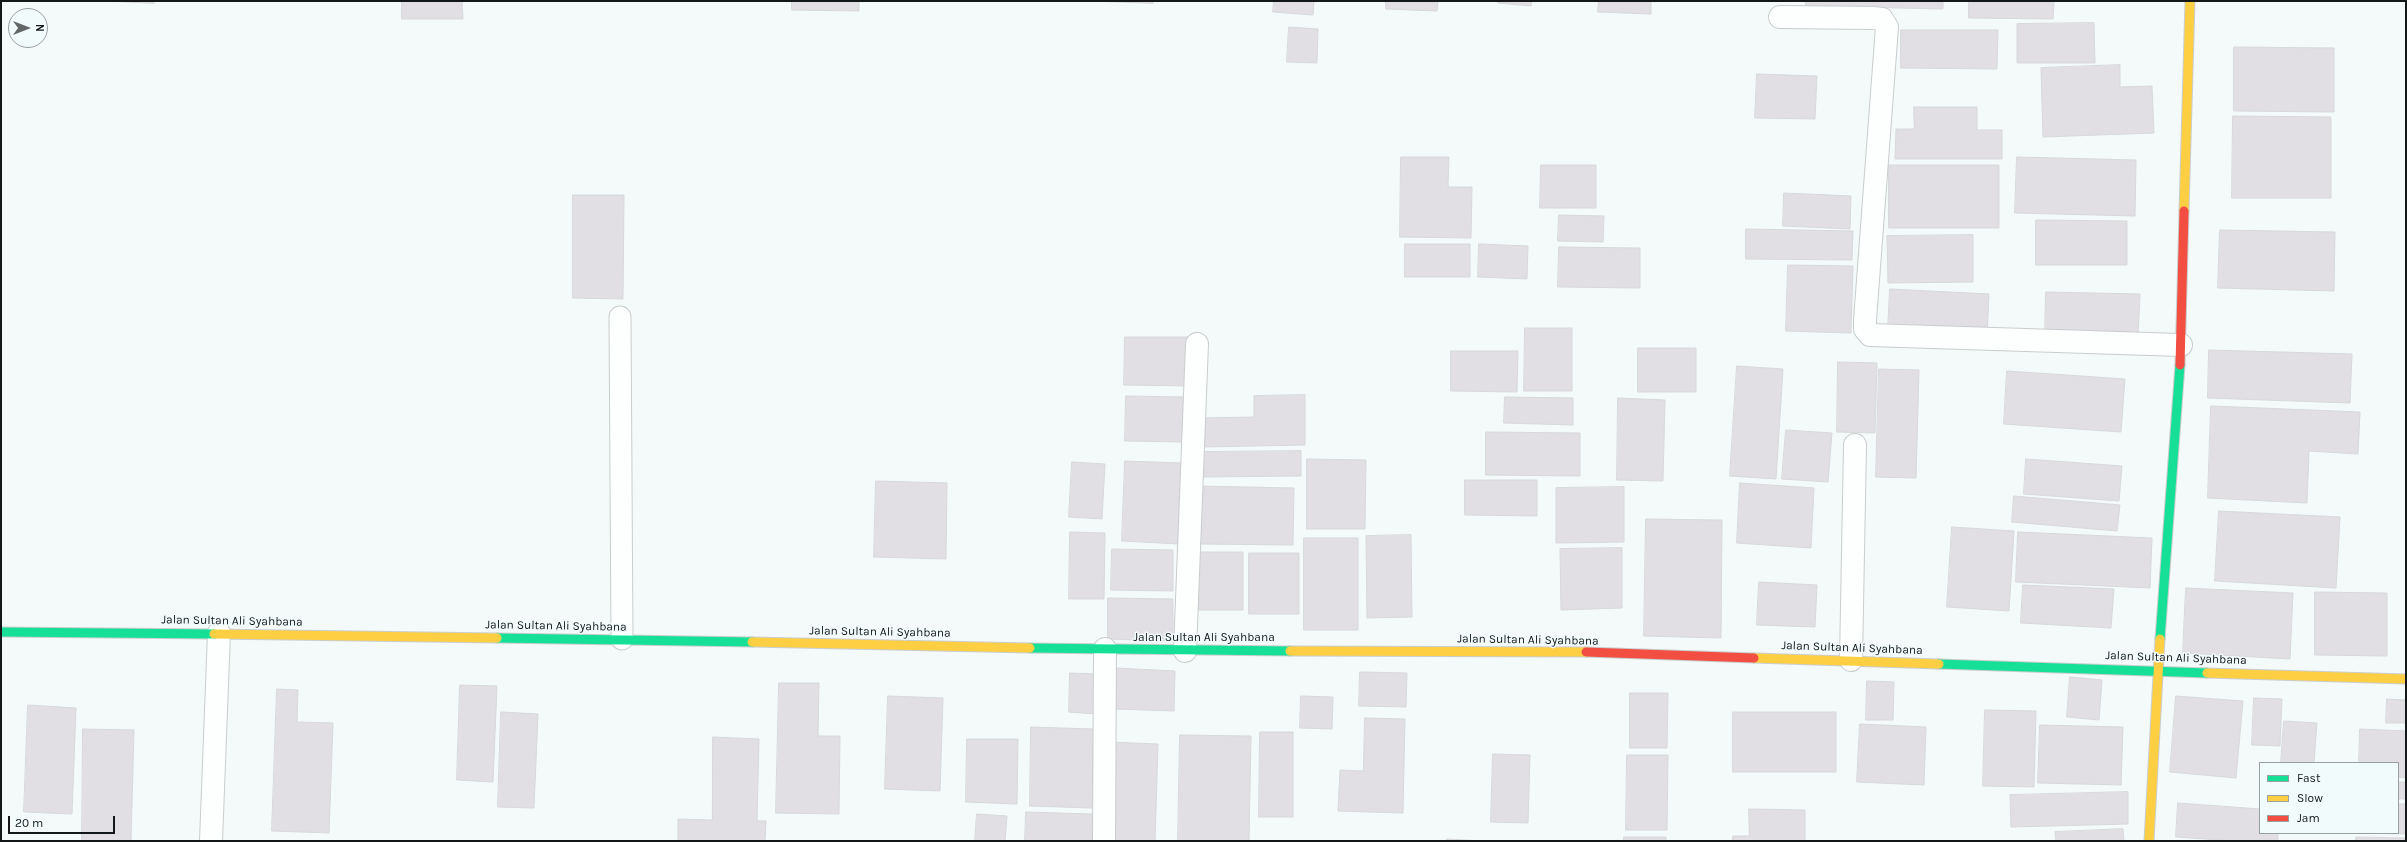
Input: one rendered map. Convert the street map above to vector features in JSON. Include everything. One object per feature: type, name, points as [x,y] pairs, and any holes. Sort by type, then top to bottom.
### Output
[{"type":"street","points":[[2149,841],[2158,670],[2181,345],[2190,1]]},
{"type":"street","points":[[1780,17],[1873,18],[1882,19],[1887,27],[1865,320],[1865,329],[1870,335],[2181,345]]},
{"type":"street","points":[[1185,651],[1197,344]]},
{"type":"street","points":[[1851,660],[1855,445]]},
{"type":"street","name":"Jalan Sultan Ali Syahbana","points":[[1,632],[219,633],[622,639],[1185,651],[1543,651],[2406,679]]},
{"type":"street","points":[[211,841],[219,633]]},
{"type":"street","points":[[1104,841],[1105,649]]},
{"type":"lane","points":[[620,317],[622,639]]},
{"type":"building","points":[[107,1],[154,1],[154,3]]},
{"type":"building","points":[[402,1],[462,1],[463,19],[402,19]]},
{"type":"building","points":[[792,1],[859,1],[859,11],[792,10]]},
{"type":"building","points":[[1094,1],[1153,1],[1153,3]]},
{"type":"building","points":[[1274,1],[1314,1],[1313,15],[1273,12]]},
{"type":"building","points":[[1386,1],[1438,1],[1437,11],[1386,9]]},
{"type":"building","points":[[1498,1],[1532,1],[1531,6],[1498,3]]},
{"type":"building","points":[[1599,1],[1651,1],[1651,14],[1598,12]]},
{"type":"building","points":[[1806,1],[1943,1],[1943,9],[1806,6]]},
{"type":"building","points":[[1969,1],[2054,1],[2053,19],[1969,18]]},
{"type":"building","points":[[2094,23],[2095,63],[2017,63],[2017,24]]},
{"type":"building","points":[[1289,27],[1318,29],[1317,63],[1287,62]]},
{"type":"building","points":[[1901,30],[1998,30],[1997,69],[1901,68]]},
{"type":"building","points":[[2234,47],[2334,48],[2334,112],[2234,111]]},
{"type":"building","points":[[2120,65],[2120,87],[2152,86],[2154,133],[2043,137],[2041,68]]},
{"type":"building","points":[[1757,74],[1817,76],[1815,119],[1755,118]]},
{"type":"building","points":[[1914,107],[1977,107],[1977,130],[2002,130],[2002,159],[1895,159],[1896,129],[1914,129]]},
{"type":"building","points":[[2233,116],[2331,117],[2331,198],[2232,198]]},
{"type":"building","points":[[1401,157],[1449,157],[1448,187],[1472,187],[1471,238],[1400,237]]},
{"type":"building","points":[[2017,157],[2136,160],[2135,216],[2015,213]]},
{"type":"building","points":[[1541,165],[1596,165],[1596,208],[1540,208]]},
{"type":"building","points":[[1889,165],[1999,165],[1999,228],[1889,228]]},
{"type":"building","points":[[1784,193],[1851,196],[1850,229],[1783,226]]},
{"type":"building","points":[[573,195],[624,195],[623,299],[573,298]]},
{"type":"building","points":[[1559,215],[1604,216],[1603,242],[1558,241]]},
{"type":"building","points":[[2036,220],[2127,221],[2127,265],[2036,265]]},
{"type":"building","points":[[1746,229],[1853,231],[1852,260],[1746,259]]},
{"type":"building","points":[[2220,230],[2335,232],[2334,291],[2218,288]]},
{"type":"building","points":[[1973,235],[1973,282],[1888,283],[1887,236]]},
{"type":"building","points":[[1405,244],[1470,244],[1470,277],[1405,277]]},
{"type":"building","points":[[1479,244],[1528,246],[1527,279],[1478,277]]},
{"type":"building","points":[[1559,247],[1640,248],[1640,288],[1558,287]]},
{"type":"building","points":[[1788,265],[1853,266],[1851,333],[1786,331]]},
{"type":"building","points":[[1890,289],[1989,294],[1987,336],[1888,331]]},
{"type":"building","points":[[2046,292],[2140,294],[2138,338],[2045,337]]},
{"type":"building","points":[[1525,328],[1572,328],[1572,391],[1524,391]]},
{"type":"building","points":[[1125,337],[1191,337],[1190,386],[1124,385]]},
{"type":"building","points":[[1638,348],[1696,348],[1696,392],[1638,392]]},
{"type":"building","points":[[2209,350],[2352,354],[2350,403],[2208,398]]},
{"type":"building","points":[[1451,351],[1518,351],[1517,392],[1451,391]]},
{"type":"building","points":[[1838,362],[1877,363],[1875,433],[1837,432]]},
{"type":"building","points":[[1737,366],[1783,369],[1776,479],[1730,476]]},
{"type":"building","points":[[1879,369],[1919,370],[1916,478],[1876,477]]},
{"type":"building","points":[[2007,371],[2125,379],[2121,432],[2004,424]]},
{"type":"building","points":[[1305,395],[1305,445],[1202,447],[1201,418],[1254,417],[1254,396]]},
{"type":"building","points":[[1126,396],[1185,397],[1185,442],[1125,441]]},
{"type":"building","points":[[1505,397],[1573,398],[1573,425],[1504,423]]},
{"type":"building","points":[[1618,398],[1665,400],[1663,481],[1617,480]]},
{"type":"building","points":[[2211,406],[2360,412],[2358,454],[2309,451],[2307,503],[2208,498]]},
{"type":"building","points":[[1786,430],[1832,433],[1828,482],[1782,479]]},
{"type":"building","points":[[1486,432],[1580,433],[1580,476],[1486,475]]},
{"type":"building","points":[[1301,451],[1301,476],[1202,477],[1202,452]]},
{"type":"building","points":[[1307,459],[1366,460],[1365,529],[1307,529]]},
{"type":"building","points":[[2026,459],[2122,466],[2119,501],[2024,494]]},
{"type":"building","points":[[1125,461],[1182,463],[1179,544],[1122,541]]},
{"type":"building","points":[[1072,462],[1105,464],[1102,519],[1069,517]]},
{"type":"building","points":[[1465,480],[1537,480],[1537,516],[1465,515]]},
{"type":"building","points":[[876,481],[947,483],[946,559],[874,557]]},
{"type":"building","points":[[1740,483],[1814,488],[1811,548],[1737,543]]},
{"type":"building","points":[[1198,486],[1294,488],[1293,545],[1198,544]]},
{"type":"building","points":[[1624,487],[1624,542],[1556,543],[1556,488]]},
{"type":"building","points":[[2014,496],[2120,505],[2117,531],[2012,522]]},
{"type":"building","points":[[2219,511],[2340,517],[2336,588],[2215,581]]},
{"type":"building","points":[[1646,519],[1722,520],[1721,638],[1644,636]]},
{"type":"building","points":[[1952,527],[2014,531],[2009,611],[1947,607]]},
{"type":"building","points":[[1070,532],[1105,533],[1104,599],[1069,599]]},
{"type":"building","points":[[2018,532],[2152,538],[2150,588],[2016,582]]},
{"type":"building","points":[[1411,535],[1412,617],[1367,618],[1366,536]]},
{"type":"building","points":[[1304,538],[1358,538],[1358,630],[1304,630]]},
{"type":"building","points":[[1622,548],[1622,608],[1561,610],[1560,549]]},
{"type":"building","points":[[1112,549],[1173,550],[1173,591],[1111,590]]},
{"type":"building","points":[[1199,552],[1243,552],[1243,610],[1199,610]]},
{"type":"building","points":[[1249,553],[1299,553],[1299,614],[1249,614]]},
{"type":"building","points":[[1759,582],[1817,585],[1815,627],[1757,625]]},
{"type":"building","points":[[2023,585],[2114,589],[2111,628],[2021,623]]},
{"type":"building","points":[[2186,588],[2293,593],[2290,659],[2183,653]]},
{"type":"building","points":[[2315,592],[2387,593],[2387,656],[2315,655]]},
{"type":"building","points":[[1108,598],[1173,599],[1173,641],[1108,639]]},
{"type":"building","points":[[1116,668],[1175,671],[1174,711],[1114,709]]},
{"type":"building","points":[[1360,672],[1407,673],[1406,707],[1359,706]]},
{"type":"building","points":[[1070,673],[1098,674],[1096,714],[1069,712]]},
{"type":"building","points":[[2070,677],[2102,680],[2099,720],[2067,717]]},
{"type":"building","points":[[1867,681],[1894,682],[1893,720],[1866,720]]},
{"type":"building","points":[[779,683],[819,683],[818,736],[840,736],[839,814],[776,813]]},
{"type":"building","points":[[460,685],[497,686],[493,782],[457,780]]},
{"type":"building","points":[[277,689],[298,690],[297,722],[333,723],[329,833],[272,831]]},
{"type":"building","points":[[1630,693],[1668,693],[1667,748],[1630,748]]},
{"type":"building","points":[[888,696],[943,698],[940,791],[885,789]]},
{"type":"building","points":[[1301,696],[1333,697],[1332,729],[1300,728]]},
{"type":"building","points":[[2176,696],[2243,701],[2236,778],[2170,772]]},
{"type":"building","points":[[2254,698],[2282,699],[2280,746],[2252,745]]},
{"type":"building","points":[[2387,699],[2406,700],[2406,723],[2386,723]]},
{"type":"building","points":[[28,705],[76,708],[72,814],[24,812]]},
{"type":"building","points":[[1985,710],[2036,711],[2034,787],[1983,786]]},
{"type":"building","points":[[501,712],[538,714],[534,808],[498,807]]},
{"type":"building","points":[[1733,712],[1836,712],[1836,772],[1733,772]]},
{"type":"building","points":[[1365,718],[1405,719],[1403,813],[1338,811],[1340,770],[1363,771]]},
{"type":"building","points":[[2284,721],[2317,723],[2314,762],[2281,762]]},
{"type":"building","points":[[1860,724],[1926,727],[1924,785],[1857,782]]},
{"type":"building","points":[[2040,725],[2123,727],[2121,785],[2038,783]]},
{"type":"building","points":[[1031,727],[1093,729],[1092,808],[1030,806]]},
{"type":"building","points":[[83,729],[134,730],[131,841],[82,841]]},
{"type":"building","points":[[2360,729],[2406,731],[2406,778],[2399,777],[2399,762],[2359,762]]},
{"type":"building","points":[[1260,732],[1293,732],[1293,817],[1259,817]]},
{"type":"building","points":[[1180,735],[1251,736],[1249,841],[1178,841]]},
{"type":"building","points":[[713,737],[759,739],[757,821],[766,821],[765,841],[678,841],[678,819],[712,820]]},
{"type":"building","points":[[967,739],[1018,739],[1017,804],[966,802]]},
{"type":"building","points":[[1109,742],[1158,744],[1155,841],[1106,841]]},
{"type":"building","points":[[1493,754],[1530,755],[1528,823],[1491,822]]},
{"type":"building","points":[[1627,755],[1668,755],[1667,830],[1626,830]]},
{"type":"building","points":[[2399,782],[2406,782],[2406,799],[2399,799]]},
{"type":"building","points":[[2128,792],[2128,824],[2011,827],[2010,795]]},
{"type":"building","points":[[2178,803],[2259,809],[2259,834],[2278,834],[2278,841],[2235,841],[2176,837]]},
{"type":"building","points":[[2399,804],[2406,804],[2406,834],[2399,834]]},
{"type":"building","points":[[1749,809],[1805,810],[1805,841],[1732,841],[1733,836],[1749,836]]},
{"type":"building","points":[[1026,812],[1092,814],[1092,841],[1025,841]]},
{"type":"building","points":[[977,814],[1007,816],[1005,841],[975,841]]},
{"type":"building","points":[[2123,829],[2124,841],[2056,841],[2055,832]]},
{"type":"building","points":[[1624,837],[1666,837],[1666,841],[1624,841]]},
{"type":"building","points":[[2356,837],[2406,838],[2406,841],[2356,841]]},
{"type":"building","points":[[1447,839],[1484,841],[1447,841]]},
{"type":"traffic: fast","points":[[2160,639],[2180,365]]},
{"type":"traffic: fast","points":[[1,632],[214,634]]},
{"type":"traffic: fast","points":[[497,638],[752,642]]},
{"type":"traffic: fast","points":[[1030,648],[1290,651]]},
{"type":"traffic: fast","points":[[1939,664],[2207,673]]},
{"type":"traffic: slow","points":[[2184,211],[2190,1]]},
{"type":"traffic: slow","points":[[214,634],[497,638]]},
{"type":"traffic: slow","points":[[2149,841],[2160,639]]},
{"type":"traffic: slow","points":[[752,642],[1030,648]]},
{"type":"traffic: slow","points":[[1290,651],[1586,652]]},
{"type":"traffic: slow","points":[[1754,658],[1939,664]]},
{"type":"traffic: slow","points":[[2207,673],[2406,679]]},
{"type":"traffic: jam","points":[[2180,365],[2184,211]]},
{"type":"traffic: jam","points":[[1586,652],[1754,658]]}]
